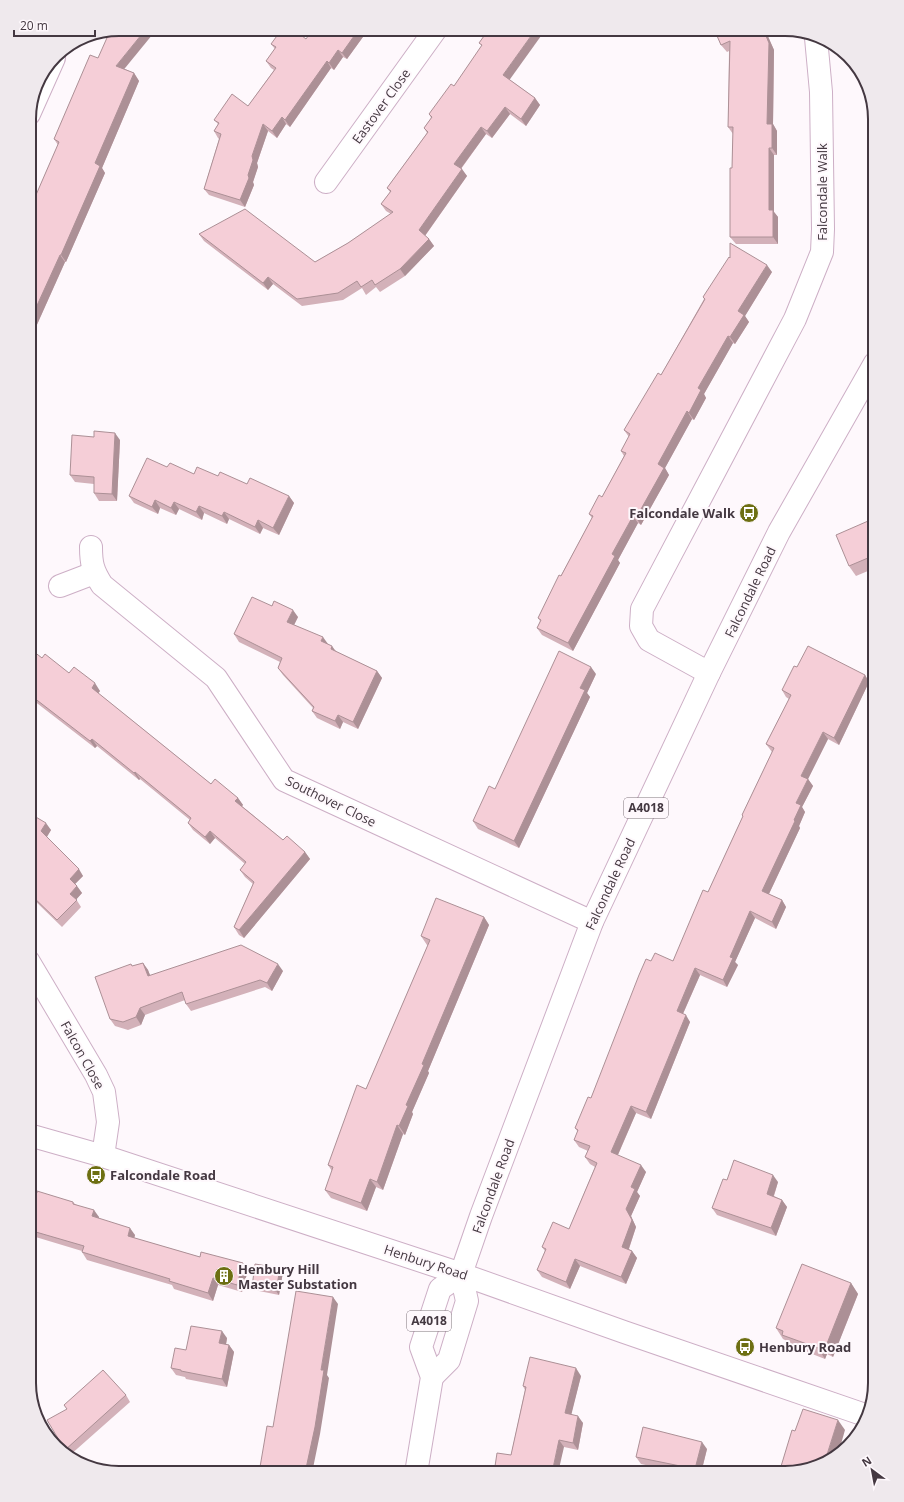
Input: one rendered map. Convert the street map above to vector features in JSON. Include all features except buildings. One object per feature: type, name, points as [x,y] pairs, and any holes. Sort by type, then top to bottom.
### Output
[{"type":"main road","name":"Eastover Close","points":[[326,182],[431,36]]},
{"type":"main road","name":"Falcondale Walk","points":[[709,673],[649,640],[641,626],[642,609],[795,319],[822,252],[821,92],[816,42]]},
{"type":"main road","name":"Falcondale Road","points":[[461,1274],[481,1216],[592,922],[709,673],[796,501],[868,375]]},
{"type":"main road","name":"Southover Close","points":[[91,547],[91,559],[94,573],[102,586],[216,678],[284,780],[592,922]]},
{"type":"main road","points":[[60,586],[94,573]]},
{"type":"main road","name":"Falcon Close","points":[[36,974],[96,1075],[104,1092],[108,1122],[103,1156]]},
{"type":"main road","name":"Henbury Road","points":[[36,1137],[103,1156],[461,1274],[862,1414]]},
{"type":"main road","name":"A4018","points":[[417,1466],[432,1377],[422,1347],[424,1336],[440,1288],[461,1274],[467,1301],[449,1360],[432,1377]]},
{"type":"place","name":"Falcondale Walk","points":[[749,513]]},
{"type":"place","name":"Falcondale Road","points":[[96,1175]]},
{"type":"place","name":"Henbury Hill Master Substation","points":[[224,1276]]},
{"type":"place","name":"Henbury Road","points":[[745,1347]]}]
